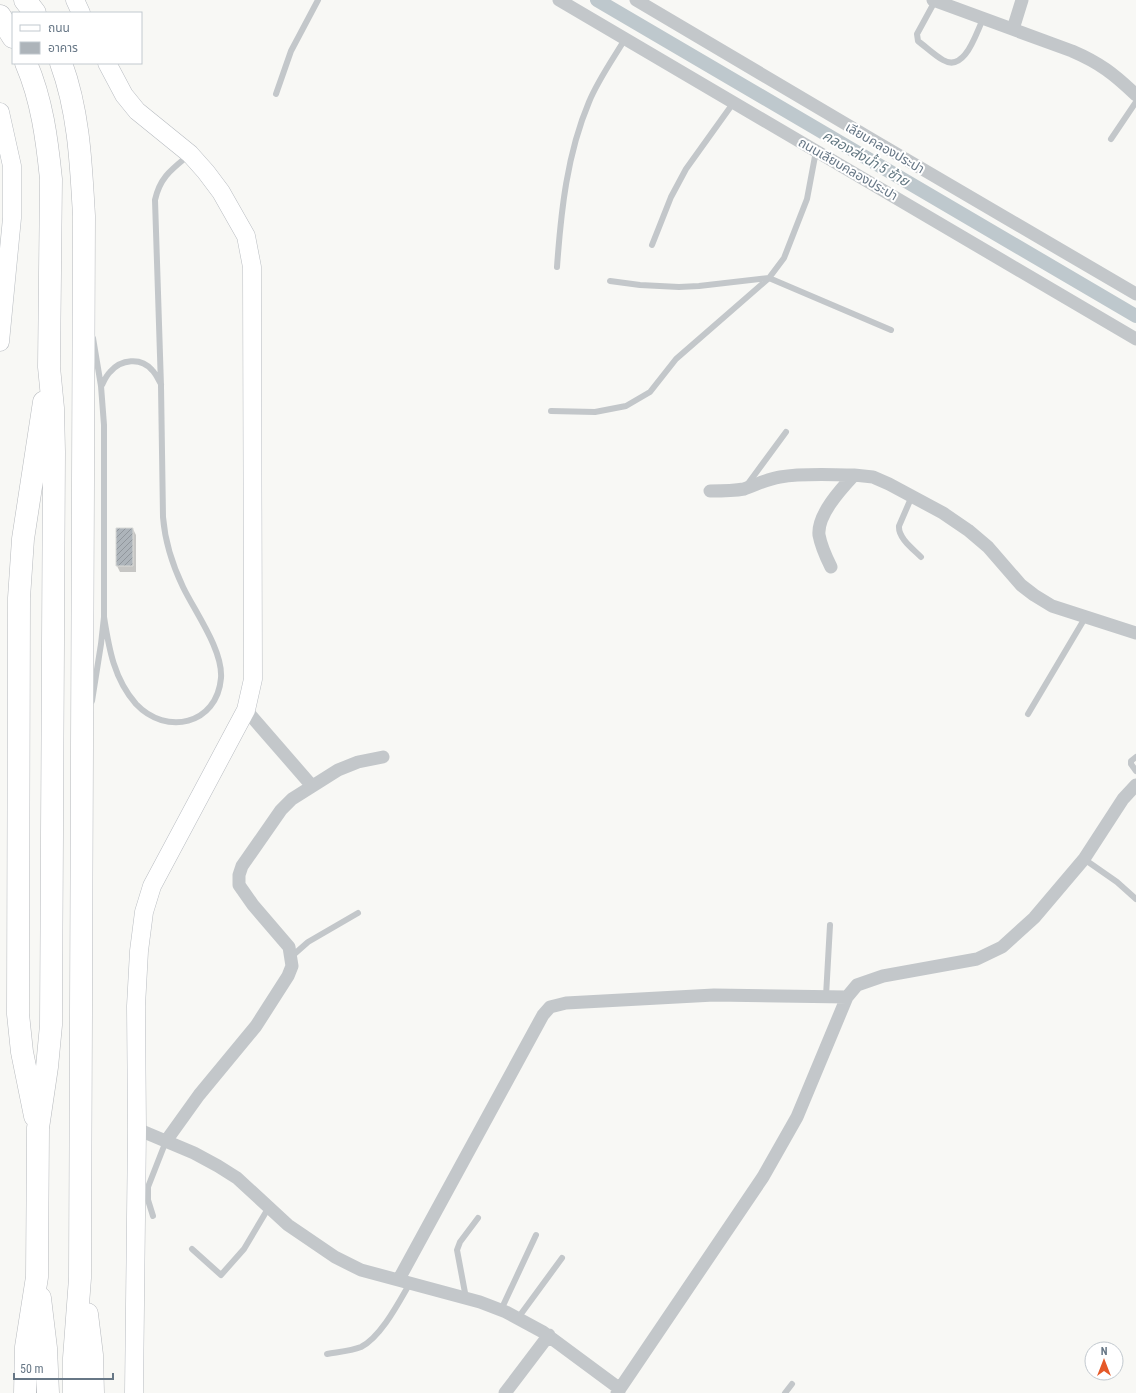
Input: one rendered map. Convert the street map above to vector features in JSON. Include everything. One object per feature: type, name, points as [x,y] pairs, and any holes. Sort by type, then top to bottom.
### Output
[{"type":"highway","points":[[25,0],[34,12]]},
{"type":"highway","points":[[26,64],[37,95],[43,120],[51,179],[49,367],[53,408],[54,452],[51,1003],[48,1060],[38,1128],[37,1277],[46,1348],[48,1393]]},
{"type":"highway","points":[[61,64],[74,106],[84,216],[80,1278],[74,1358],[74,1393]]},
{"type":"highway","points":[[38,1128],[23,1058],[18,1014],[19,598],[20,568],[26,513],[49,367]]},
{"type":"highway","points":[[24,1393],[26,1347],[37,1277]]},
{"type":"highway","points":[[80,1278],[90,1341],[93,1393]]},
{"type":"main road","points":[[75,0],[81,12]]},
{"type":"main road","points":[[108,64],[124,95],[137,111],[190,154],[221,192],[246,236],[252,267],[253,679],[246,710],[152,886],[144,912],[139,951],[136,1006],[137,1129],[134,1393]]},
{"type":"main road","points":[[0,112],[12,166],[12,218],[0,342]]},
{"type":"street","name":"ถนนเลียบคลองประปา","points":[[559,0],[1136,339]]},
{"type":"street","name":"เลียบคลองประปา","points":[[636,0],[1136,294]]},
{"type":"street","points":[[934,0],[1072,50],[1093,60],[1110,71],[1136,95]]},
{"type":"street","points":[[1012,29],[1022,0]]},
{"type":"street","points":[[710,491],[733,491],[767,480],[798,475],[854,475],[873,477],[890,484],[943,512],[968,530],[988,547],[1022,585],[1034,596],[1052,606],[1085,618],[1136,633]]},
{"type":"street","points":[[832,567],[823,550],[819,530],[822,520],[832,501],[854,475]]},
{"type":"street","points":[[246,710],[312,786]]},
{"type":"street","points":[[166,1141],[199,1095],[256,1026],[288,976],[292,966],[289,947],[238,886],[242,866],[281,810],[292,799],[338,770],[358,762],[383,756]]},
{"type":"street","points":[[137,1129],[194,1153],[231,1174],[258,1196],[288,1225],[335,1257],[361,1270],[466,1298],[501,1310],[518,1318],[548,1335],[618,1391],[763,1177],[797,1117],[847,997],[858,985],[883,976],[977,959],[1002,947],[1034,918],[1084,859],[1123,799],[1136,785]]},
{"type":"street","points":[[405,1281],[543,1015],[550,1007],[566,1003],[714,995],[847,997]]},
{"type":"street","points":[[505,1393],[548,1335]]},
{"type":"lane","points":[[276,94],[291,51],[318,0]]},
{"type":"lane","points":[[934,0],[917,34],[917,37],[918,41],[944,61],[953,63],[959,61],[965,56],[983,19]]},
{"type":"lane","points":[[557,267],[560,221],[569,165],[580,127],[589,102],[625,38]]},
{"type":"lane","points":[[652,245],[671,197],[686,169],[734,102]]},
{"type":"lane","points":[[1111,139],[1136,102]]},
{"type":"lane","points":[[551,411],[595,412],[611,409],[626,406],[650,392],[676,359],[769,278],[784,258],[806,198],[816,151]]},
{"type":"lane","points":[[104,617],[109,650],[117,674],[129,694],[143,710],[162,721],[182,723],[193,720],[202,715],[210,707],[220,686],[220,666],[218,656],[176,572],[166,546],[163,517],[161,386],[155,200],[160,183],[166,175],[190,154]]},
{"type":"lane","points":[[610,281],[640,285],[679,287],[769,278],[890,330]]},
{"type":"lane","points":[[84,285],[90,322]]},
{"type":"lane","points":[[91,706],[104,617],[104,425],[101,386],[92,329]]},
{"type":"lane","points":[[101,386],[110,371],[119,364],[134,361],[145,364],[149,367],[155,374],[161,386]]},
{"type":"lane","points":[[745,488],[786,432]]},
{"type":"lane","points":[[912,496],[899,531],[902,537],[921,557]]},
{"type":"lane","points":[[1028,714],[1085,618]]},
{"type":"lane","points":[[82,753],[89,714]]},
{"type":"lane","points":[[1136,757],[1131,761],[1131,764],[1136,771]]},
{"type":"lane","points":[[1084,859],[1117,882],[1136,899]]},
{"type":"lane","points":[[291,957],[308,942],[358,913]]},
{"type":"lane","points":[[826,996],[830,925]]},
{"type":"lane","points":[[153,1216],[148,1200],[148,1187],[166,1141]]},
{"type":"lane","points":[[192,1250],[221,1275],[244,1250],[269,1207]]},
{"type":"lane","points":[[466,1298],[458,1250],[460,1242],[478,1218]]},
{"type":"lane","points":[[501,1310],[536,1235]]},
{"type":"lane","points":[[518,1318],[562,1258]]},
{"type":"lane","points":[[327,1354],[360,1347],[370,1341],[385,1324],[405,1281]]},
{"type":"lane","points":[[785,1393],[792,1384]]},
{"type":"building","points":[[116,528],[133,528],[133,566],[116,566]]},
{"type":"waterway","name":"คลองส่งน้ำ 5 ซ้าย","points":[[597,0],[1136,316]]}]
